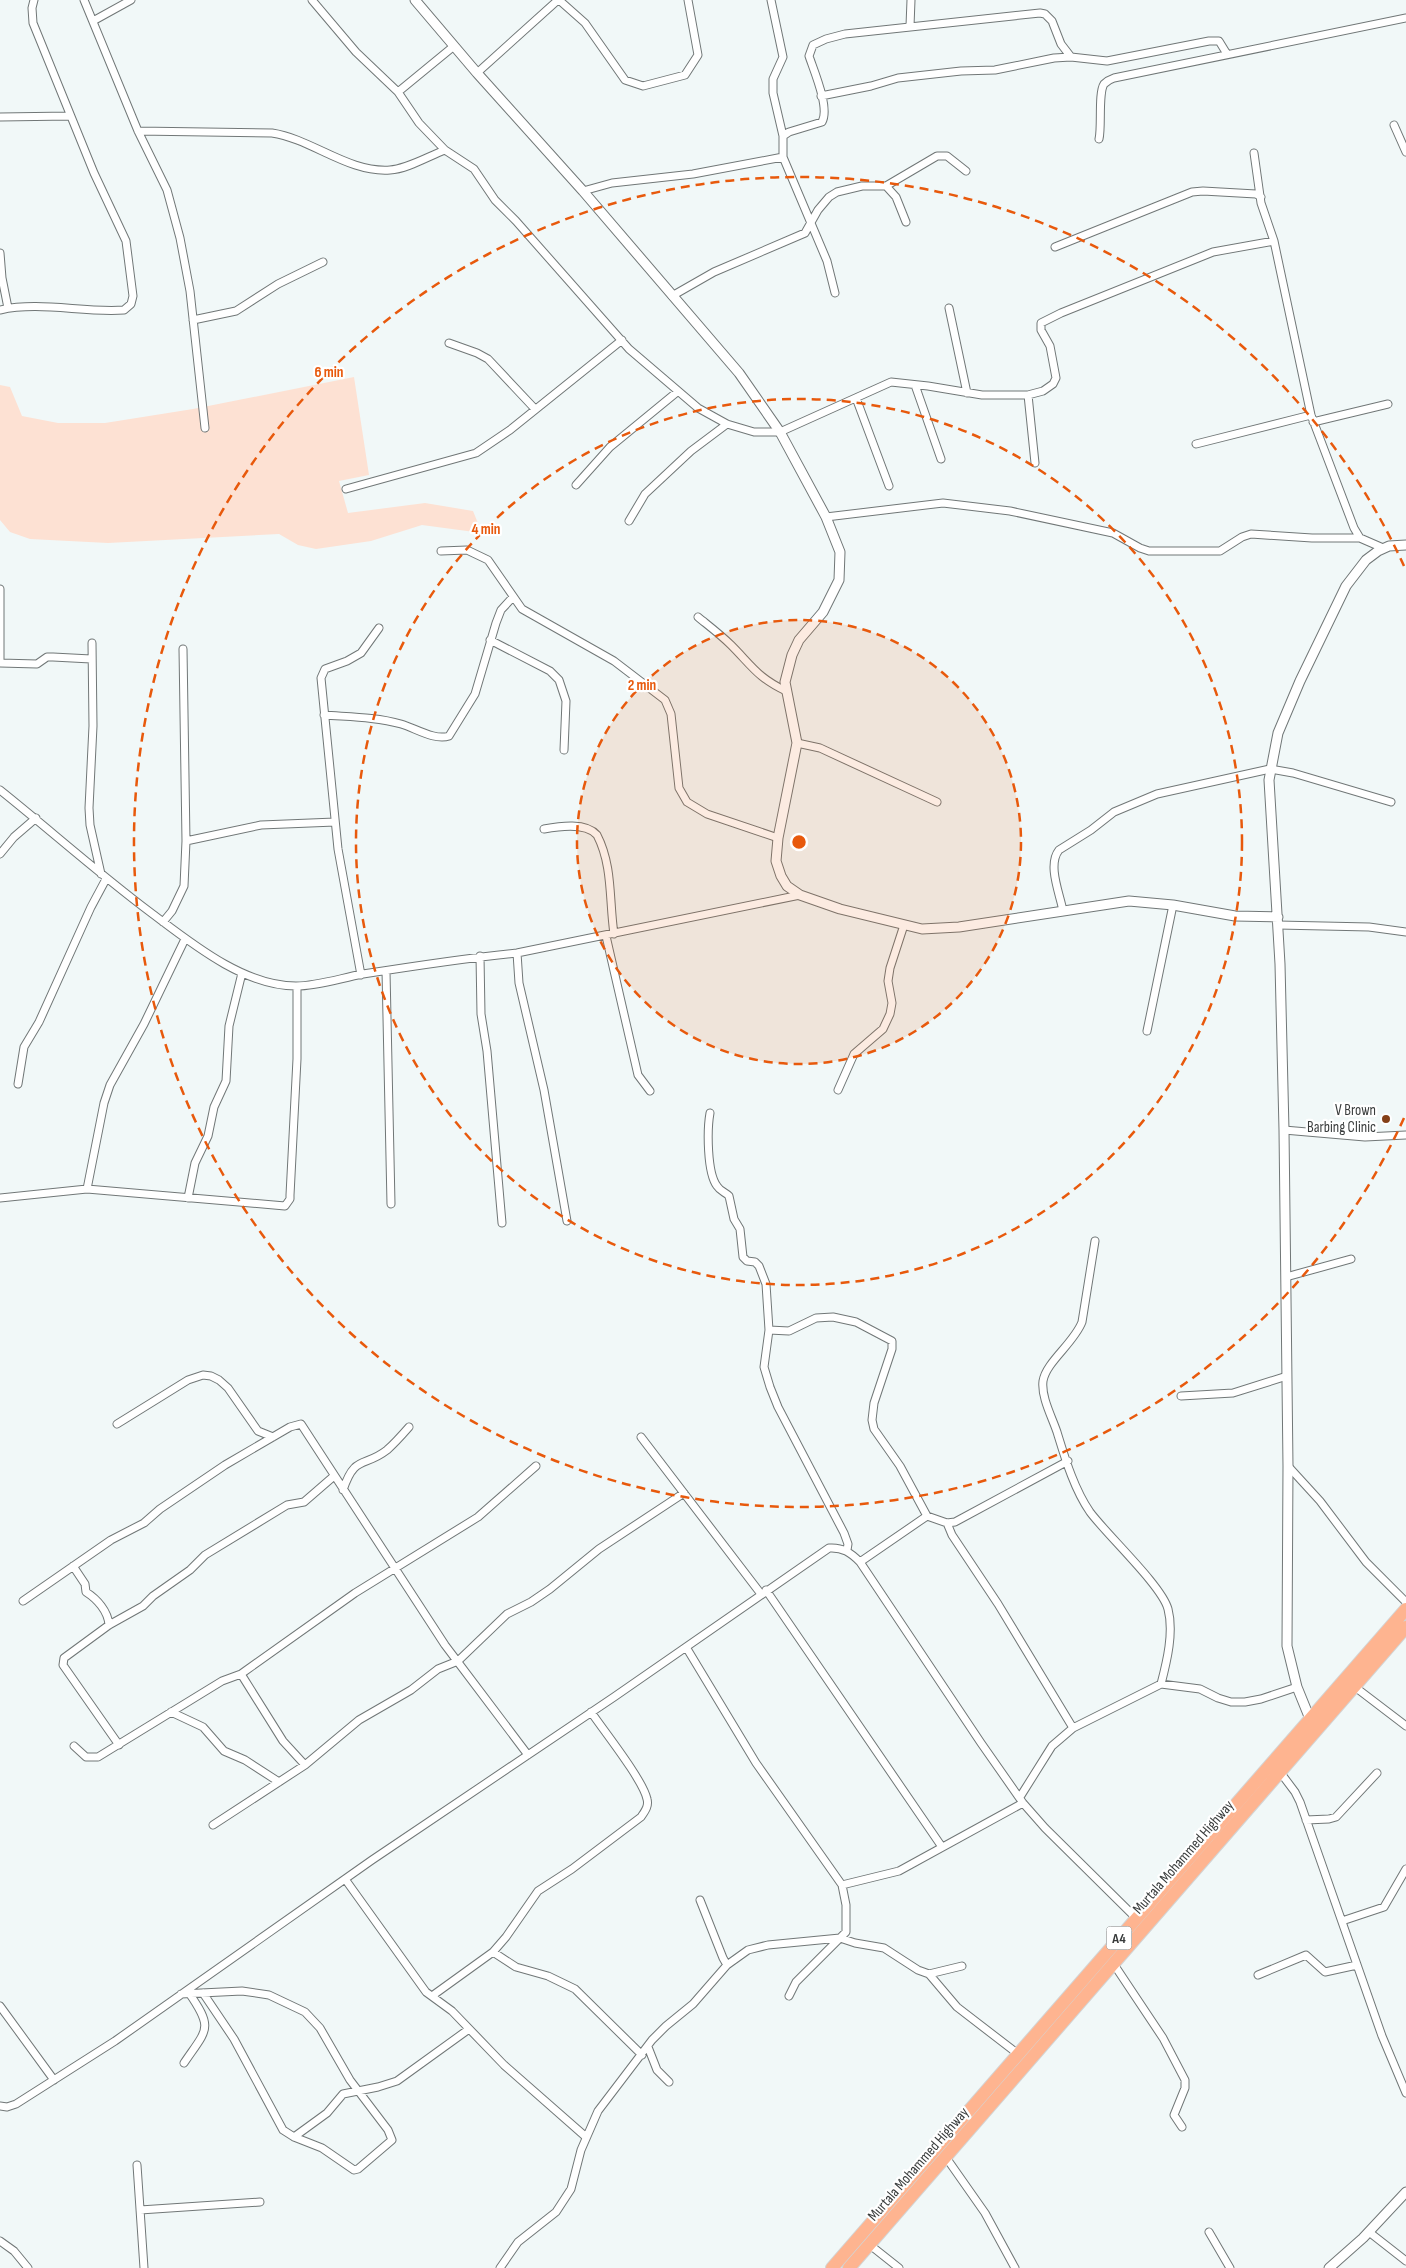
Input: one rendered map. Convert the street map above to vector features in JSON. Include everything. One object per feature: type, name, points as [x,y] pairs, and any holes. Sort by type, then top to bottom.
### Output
[{"type":"highway","name":"A4","points":[[832,2268],[1136,1918],[1220,1832],[1310,1719],[1406,1609]]},
{"type":"highway","name":"Murtala Mohammed Highway","points":[[849,2268],[1113,1963],[1220,1832],[1280,1772],[1406,1628]]},
{"type":"street","points":[[0,310],[48,307],[116,311],[124,310],[131,304],[133,296],[126,241],[70,116],[33,23],[32,8],[34,0]]},
{"type":"street","points":[[84,0],[138,131],[167,190],[180,238],[190,291],[204,428]]},
{"type":"street","points":[[93,21],[132,0]]},
{"type":"street","points":[[312,0],[356,52],[398,92],[419,123],[445,150],[474,169],[495,200],[622,340],[677,392],[698,408],[728,424],[754,432],[780,432],[891,382],[967,393],[1028,395],[1048,388],[1056,378],[1050,346],[1041,330],[1041,323],[1061,313],[1213,252],[1274,241]]},
{"type":"street","points":[[415,0],[477,73],[583,191],[739,373],[780,432],[826,516],[840,552],[840,580],[823,612],[799,640],[787,670],[786,691],[797,743],[778,838],[776,861],[787,886],[800,895],[840,909],[922,929],[952,928],[1129,901],[1173,905],[1235,916],[1278,921],[1369,927],[1406,932]]},
{"type":"street","points":[[477,73],[559,0],[585,24],[625,80],[642,86],[685,75],[698,55],[688,0]]},
{"type":"street","points":[[771,0],[783,57],[773,80],[773,93],[783,136],[784,157],[827,261],[835,293]]},
{"type":"street","points":[[910,26],[911,0]]},
{"type":"street","points":[[783,136],[789,132],[822,122],[825,117],[822,96],[809,56],[813,45],[826,39],[845,34],[910,26],[1046,14],[1052,21],[1061,44],[1071,57]]},
{"type":"street","points":[[1099,140],[1102,127],[1102,90],[1108,81],[1114,78],[1406,18]]},
{"type":"street","points":[[822,96],[872,86],[898,78],[961,71],[995,70],[1054,58],[1071,57],[1107,61],[1209,41],[1219,41],[1227,54]]},
{"type":"street","points":[[398,92],[454,46]]},
{"type":"street","points":[[0,117],[70,116]]},
{"type":"street","points":[[1394,125],[1406,152]]},
{"type":"street","points":[[138,131],[272,133],[286,135],[353,164],[374,169],[402,168],[445,150]]},
{"type":"street","points":[[1254,153],[1261,197],[1274,241],[1312,418],[1354,528],[1360,538]]},
{"type":"street","points":[[672,296],[714,272],[796,239],[805,233],[812,224],[818,210],[829,197],[837,192],[862,186],[886,186],[937,156],[947,156],[966,171]]},
{"type":"street","points":[[583,191],[612,183],[693,174],[784,157]]},
{"type":"street","points":[[886,186],[896,197],[906,222]]},
{"type":"street","points":[[1055,247],[1192,192],[1256,194],[1261,197]]},
{"type":"street","points":[[0,253],[2,278],[8,308]]},
{"type":"street","points":[[194,320],[236,311],[278,284],[323,262]]},
{"type":"street","points":[[949,308],[967,393]]},
{"type":"street","points":[[346,489],[471,456],[490,445],[622,340]]},
{"type":"street","points":[[449,343],[488,359],[535,409]]},
{"type":"street","points":[[915,385],[941,459]]},
{"type":"street","points":[[576,485],[610,447],[677,392]]},
{"type":"street","points":[[1028,395],[1035,462]]},
{"type":"street","points":[[856,398],[889,486]]},
{"type":"street","points":[[1196,444],[1312,418],[1388,404]]},
{"type":"street","points":[[629,521],[645,494],[691,451],[728,424]]},
{"type":"street","points":[[826,516],[943,503],[1010,511],[1113,533],[1148,551],[1220,550],[1242,536],[1251,534],[1312,538],[1360,538],[1383,548]]},
{"type":"street","points":[[1310,1719],[1297,1687],[1287,1646],[1288,1466],[1284,1130],[1278,921],[1270,798],[1270,769],[1278,733],[1346,586],[1366,560],[1383,548],[1406,545]]},
{"type":"street","points":[[441,551],[467,550],[488,560],[513,597],[529,614],[614,662],[665,700],[671,714],[679,788],[687,802],[707,814],[778,838]]},
{"type":"street","points":[[0,589],[0,663],[36,664],[53,657],[91,659]]},
{"type":"street","points":[[324,715],[373,719],[400,724],[441,738],[449,736],[475,694],[490,640],[502,610],[513,597]]},
{"type":"street","points":[[698,617],[731,645],[758,675],[786,691]]},
{"type":"street","points":[[361,974],[338,849],[321,678],[325,669],[354,658],[361,652],[379,628]]},
{"type":"street","points":[[490,640],[550,671],[559,680],[566,701],[564,750]]},
{"type":"street","points":[[18,1084],[24,1047],[40,1022],[104,877],[93,839],[89,808],[93,726],[92,643]]},
{"type":"street","points":[[163,922],[172,911],[184,886],[186,842],[183,649]]},
{"type":"street","points":[[797,743],[820,748],[937,802]]},
{"type":"street","points":[[1064,911],[1054,866],[1056,854],[1114,812],[1157,794],[1270,769],[1293,773],[1390,802]]},
{"type":"street","points":[[0,790],[36,818],[104,877],[185,939],[242,973],[276,985],[297,986],[480,956],[517,953],[800,895]]},
{"type":"street","points":[[0,854],[14,837],[36,818]]},
{"type":"street","points":[[186,842],[261,825],[335,822]]},
{"type":"street","points":[[544,829],[579,827],[592,830],[597,835],[611,884],[610,909],[614,934]]},
{"type":"street","points":[[1147,1031],[1173,905]]},
{"type":"street","points":[[838,1090],[854,1054],[883,1028],[890,1014],[892,1003],[888,981],[890,968],[904,926]]},
{"type":"street","points":[[606,936],[638,1075],[650,1091]]},
{"type":"street","points":[[87,1188],[104,1103],[110,1085],[144,1024],[185,939]]},
{"type":"street","points":[[517,953],[520,983],[544,1090],[567,1221]]},
{"type":"street","points":[[480,956],[481,1014],[487,1051],[502,1223]]},
{"type":"street","points":[[386,971],[390,1204]]},
{"type":"street","points":[[188,1198],[195,1163],[208,1136],[214,1107],[226,1081],[229,1026],[242,973]]},
{"type":"street","points":[[0,1198],[87,1188],[285,1206],[290,1199],[297,1059],[297,986]]},
{"type":"street","points":[[710,1114],[707,1131],[714,1182],[720,1190],[729,1196],[734,1219],[740,1229],[745,1259],[755,1262],[764,1275],[768,1301],[769,1330],[764,1367],[778,1407],[844,1533],[848,1544],[847,1550]]},
{"type":"street","points":[[1284,1130],[1365,1136],[1406,1136]]},
{"type":"street","points":[[1095,1241],[1082,1322],[1078,1333],[1045,1374],[1043,1391],[1068,1461],[1089,1509],[1103,1529],[1153,1585],[1168,1609],[1168,1650],[1161,1684]]},
{"type":"street","points":[[1286,1277],[1351,1259]]},
{"type":"street","points":[[769,1330],[789,1331],[816,1318],[833,1317],[856,1322],[892,1341],[892,1349],[874,1402],[872,1420],[874,1429],[900,1466],[927,1516],[947,1522],[955,1522],[1068,1461]]},
{"type":"street","points":[[117,1424],[188,1380],[211,1376],[220,1380],[228,1388],[258,1430],[273,1437]]},
{"type":"street","points":[[1181,1396],[1233,1393],[1287,1376]]},
{"type":"street","points":[[23,1601],[111,1540],[144,1523],[160,1509],[225,1465],[296,1424],[301,1424],[393,1569],[445,1646],[528,1755]]},
{"type":"street","points":[[343,1490],[353,1467],[386,1451],[409,1427]]},
{"type":"street","points":[[641,1436],[763,1592],[942,1847]]},
{"type":"street","points":[[74,1746],[86,1757],[98,1757],[222,1681],[240,1674],[393,1569],[484,1513],[536,1466]]},
{"type":"street","points":[[1288,1466],[1320,1501],[1366,1562],[1406,1602]]},
{"type":"street","points":[[119,1745],[62,1663],[68,1654],[109,1624],[143,1606],[153,1596],[190,1570],[205,1555],[287,1505],[304,1502],[334,1476]]},
{"type":"street","points":[[213,1825],[305,1765],[359,1720],[411,1690],[438,1669],[458,1661],[507,1614],[532,1602],[599,1549],[684,1493]]},
{"type":"street","points":[[860,1562],[927,1516]]},
{"type":"street","points":[[947,1522],[952,1535],[998,1604],[1073,1728]]},
{"type":"street","points":[[0,2106],[7,2107],[16,2104],[185,1994],[345,1879],[829,1548],[837,1547],[847,1550],[860,1562],[981,1743],[1022,1800],[1045,1828],[1136,1918]]},
{"type":"street","points":[[73,1566],[85,1584],[86,1592],[93,1596],[106,1613],[109,1624]]},
{"type":"street","points":[[686,1646],[756,1763],[842,1885],[847,1921],[846,1932],[796,1982],[789,1996]]},
{"type":"street","points":[[240,1674],[283,1741],[305,1765]]},
{"type":"street","points":[[842,1885],[899,1871],[1022,1800],[1052,1746],[1073,1728],[1161,1684],[1200,1689],[1218,1698],[1238,1702],[1261,1699],[1297,1687]]},
{"type":"street","points":[[1354,1687],[1406,1726]]},
{"type":"street","points":[[171,1712],[203,1727],[224,1751],[245,1760],[279,1782]]},
{"type":"street","points":[[432,1996],[493,1952],[506,1937],[538,1891],[572,1869],[640,1817],[647,1809],[648,1800],[642,1786],[591,1712]]},
{"type":"street","points":[[1280,1772],[1295,1792],[1306,1820],[1382,2036],[1406,2093]]},
{"type":"street","points":[[1306,1820],[1336,1817],[1378,1773]]},
{"type":"street","points":[[1342,1921],[1384,1907],[1406,1869]]},
{"type":"street","points":[[345,1879],[422,1986],[452,2011],[504,2065],[586,2137]]},
{"type":"street","points":[[700,1900],[727,1965]]},
{"type":"street","points":[[500,2268],[518,2242],[556,2212],[571,2189],[586,2137],[598,2111],[666,2026],[693,2004],[727,1965],[748,1950],[768,1944],[840,1938],[855,1943],[884,1948],[918,1970],[929,1974],[957,2007],[1018,2054]]},
{"type":"street","points":[[493,1952],[516,1967],[548,1976],[576,1990],[642,2055]]},
{"type":"street","points":[[1258,1975],[1306,1955],[1325,1972],[1357,1965]]},
{"type":"street","points":[[1113,1963],[1163,2038],[1185,2080],[1185,2088],[1174,2115],[1182,2127]]},
{"type":"street","points":[[929,1974],[962,1966]]},
{"type":"street","points":[[185,1994],[203,1993],[242,1991],[269,1995],[305,2012],[320,2028],[358,2092],[388,2130],[392,2140],[358,2169],[350,2168],[322,2148],[294,2137],[283,2130],[234,2039],[203,1993]]},
{"type":"street","points":[[184,2063],[205,2032],[206,2022],[185,1994]]},
{"type":"street","points":[[0,2006],[54,2080]]},
{"type":"street","points":[[294,2137],[326,2113],[343,2094],[358,2092],[397,2081],[469,2029]]},
{"type":"street","points":[[648,2047],[657,2070],[669,2082]]},
{"type":"street","points":[[945,2156],[985,2213],[1015,2268]]},
{"type":"street","points":[[137,2165],[144,2268]]},
{"type":"street","points":[[1329,2268],[1369,2232],[1406,2192]]},
{"type":"street","points":[[140,2210],[260,2202]]},
{"type":"street","points":[[1209,2232],[1230,2268]]},
{"type":"street","points":[[1369,2232],[1406,2261]]},
{"type":"street","points":[[0,2241],[14,2251],[28,2268]]},
{"type":"street","points":[[870,2245],[899,2268]]},
{"type":"shaded area","points":[[354,377],[369,475],[339,481],[348,513],[425,503],[473,511],[482,533],[422,525],[371,541],[316,549],[298,545],[279,534],[108,543],[30,539],[10,532],[0,520],[0,385],[10,387],[22,416],[58,423],[105,423],[193,409]]},
{"type":"place","name":"V Brown Barbing Clinic","points":[[1386,1119]]}]
